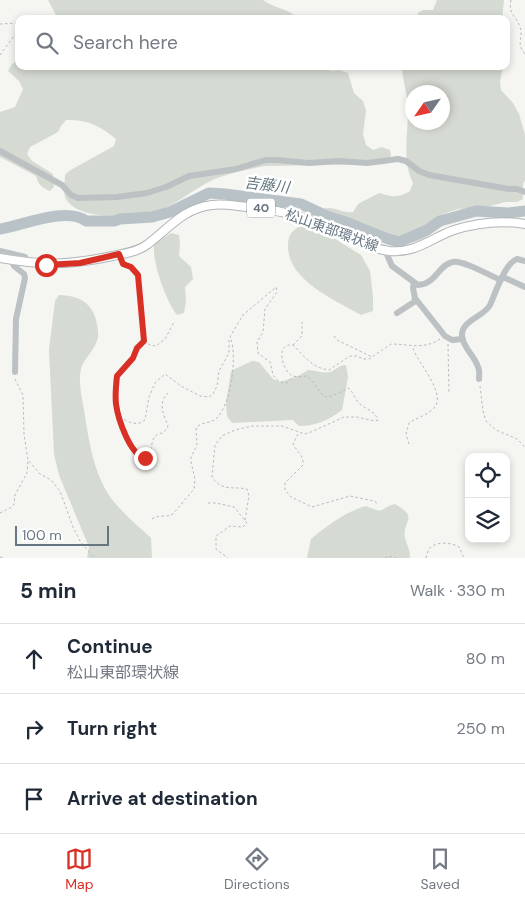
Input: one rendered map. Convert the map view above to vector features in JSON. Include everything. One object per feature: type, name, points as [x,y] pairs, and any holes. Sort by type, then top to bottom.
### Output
[{"type":"main road","name":"松山東部環状線","points":[[0,258],[29,263],[61,264],[80,263],[136,251],[192,210],[214,204],[298,215],[385,250],[413,250],[452,230],[492,221],[511,221],[525,224]]},
{"type":"street","points":[[0,151],[62,185],[78,198],[147,193],[166,187],[189,176],[236,169],[254,162],[277,160],[309,164],[338,161],[367,163],[398,158],[429,175],[517,189],[525,192]]},
{"type":"street","points":[[385,250],[392,266],[418,284],[428,283],[449,263],[454,262],[465,264],[525,287]]},
{"type":"street","points":[[0,251],[25,257],[29,263]]},
{"type":"street","points":[[11,260],[14,266],[24,274],[25,278],[16,319],[15,372]]},
{"type":"street","points":[[479,379],[479,367],[462,334],[466,326],[489,307],[502,279],[514,260],[525,261]]},
{"type":"street","points":[[414,282],[415,298],[445,336],[452,340],[463,339]]},
{"type":"street","points":[[397,313],[414,302],[415,298]]},
{"type":"path","points":[[511,0],[510,9],[521,28],[520,46],[525,54]]},
{"type":"path","points":[[0,24],[15,23]]},
{"type":"path","points":[[0,55],[15,34]]},
{"type":"path","points":[[119,254],[123,264],[131,267],[138,275],[144,341]]},
{"type":"path","points":[[120,417],[130,423],[142,423],[145,420],[149,397],[155,383],[164,374],[200,396],[209,397],[213,394],[217,386],[219,371],[229,352],[230,338],[243,315],[276,287],[277,292],[265,308],[264,328],[256,348],[262,357],[270,362],[272,375],[278,380],[287,383],[294,376]]},
{"type":"path","points":[[144,341],[156,346],[165,339],[174,322]]},
{"type":"path","points":[[228,558],[216,549],[216,536],[227,527],[243,527],[246,523],[249,491],[244,488],[224,488],[212,477],[214,450],[218,440],[228,432],[252,426],[282,426],[298,433],[311,432],[344,417],[378,420],[375,413],[358,403],[350,389],[345,389],[326,397],[321,395],[309,377],[290,374],[282,356],[282,350],[287,345],[293,345],[302,336],[302,322]]},
{"type":"path","points":[[334,336],[337,340],[372,357]]},
{"type":"path","points":[[293,345],[309,362],[325,369],[331,369],[350,356],[357,356],[367,360],[391,344],[412,347],[431,344],[445,336]]},
{"type":"path","points":[[152,519],[158,516],[173,514],[194,489],[195,479],[191,457],[197,445],[196,428],[199,424],[210,422],[218,417],[230,393],[233,358],[232,340],[230,338]]},
{"type":"path","points":[[449,393],[448,345],[452,340]]},
{"type":"path","points":[[144,341],[137,348],[133,358],[117,376],[116,406],[132,450],[141,457],[145,458],[151,453],[153,438],[167,430],[168,426],[161,408],[168,393]]},
{"type":"path","points":[[409,444],[406,434],[409,424],[433,410],[438,400],[430,377],[412,347]]},
{"type":"path","points":[[0,513],[12,507],[15,495],[27,473],[28,460],[24,434],[23,395],[15,379],[15,372]]},
{"type":"path","points":[[479,379],[486,421],[496,430],[517,439],[525,447]]},
{"type":"path","points":[[298,433],[293,444],[301,454],[303,465],[285,483],[285,490],[290,497],[312,507],[350,496],[377,503]]},
{"type":"path","points":[[28,460],[40,474],[51,480],[60,491],[80,541],[94,558]]},
{"type":"path","points":[[208,503],[234,507],[245,520]]},
{"type":"path","points":[[426,558],[429,548],[432,546],[447,544],[460,547],[464,558]]},
{"type":"path","points":[[385,558],[388,556],[396,558]]},
{"type":"path","points":[[0,558],[5,558]]},
{"type":"shaded area","points":[[48,0],[263,0],[295,15],[56,15]]},
{"type":"shaded area","points":[[437,0],[504,0],[502,15],[418,15],[423,10],[433,10]]},
{"type":"shaded area","points":[[15,62],[15,70],[339,70],[348,73],[354,93],[363,101],[366,110],[363,134],[366,145],[373,150],[382,147],[390,150],[391,155],[386,164],[265,166],[220,177],[163,209],[154,212],[115,216],[89,213],[78,209],[67,201],[64,190],[65,175],[114,146],[116,139],[105,130],[93,124],[66,120],[58,132],[30,147],[27,154],[32,161],[53,174],[54,187],[50,191],[41,185],[36,176],[0,157],[0,112],[15,107],[23,89],[19,81],[8,71]]},
{"type":"shaded area","points":[[402,70],[502,70],[501,90],[513,103],[519,114],[525,135],[523,199],[517,202],[505,202],[483,208],[458,209],[443,214],[435,220],[436,230],[427,237],[410,243],[395,242],[363,231],[327,222],[319,214],[319,211],[328,208],[353,212],[358,204],[379,193],[395,196],[410,191],[413,183],[409,174],[406,154],[407,130],[450,130],[450,85],[405,85],[405,88]]},
{"type":"shaded area","points":[[303,225],[332,237],[361,255],[370,271],[373,311],[361,315],[315,288],[295,269],[290,258],[288,241],[292,232]]},
{"type":"shaded area","points":[[171,233],[179,235],[179,256],[191,267],[193,279],[185,287],[186,301],[184,313],[177,315],[168,301],[155,261],[154,252],[154,244]]},
{"type":"shaded area","points":[[59,295],[82,300],[95,315],[98,337],[82,365],[80,379],[90,447],[97,471],[108,493],[115,503],[151,538],[152,558],[87,558],[89,547],[59,475],[54,454],[49,350],[55,301]]},
{"type":"shaded area","points":[[252,361],[259,362],[273,379],[280,382],[298,376],[308,370],[327,372],[346,365],[348,377],[342,410],[322,422],[305,426],[299,426],[293,420],[232,423],[227,416],[226,404],[231,371]]},
{"type":"shaded area","points":[[395,504],[407,513],[408,516],[405,538],[410,558],[307,558],[311,539],[337,520],[366,506],[382,510]]},
{"type":"waterway","name":"吉藤川","points":[[0,229],[56,216],[78,217],[86,221],[115,221],[152,217],[170,212],[209,193],[301,204],[329,217],[399,242],[427,230],[440,221],[476,211],[508,213],[525,211]]},
{"type":"route","points":[[46,265],[80,263],[119,254],[123,264],[131,267],[138,275],[144,341],[137,348],[130,362],[117,376],[116,406],[132,450],[145,458]]}]
